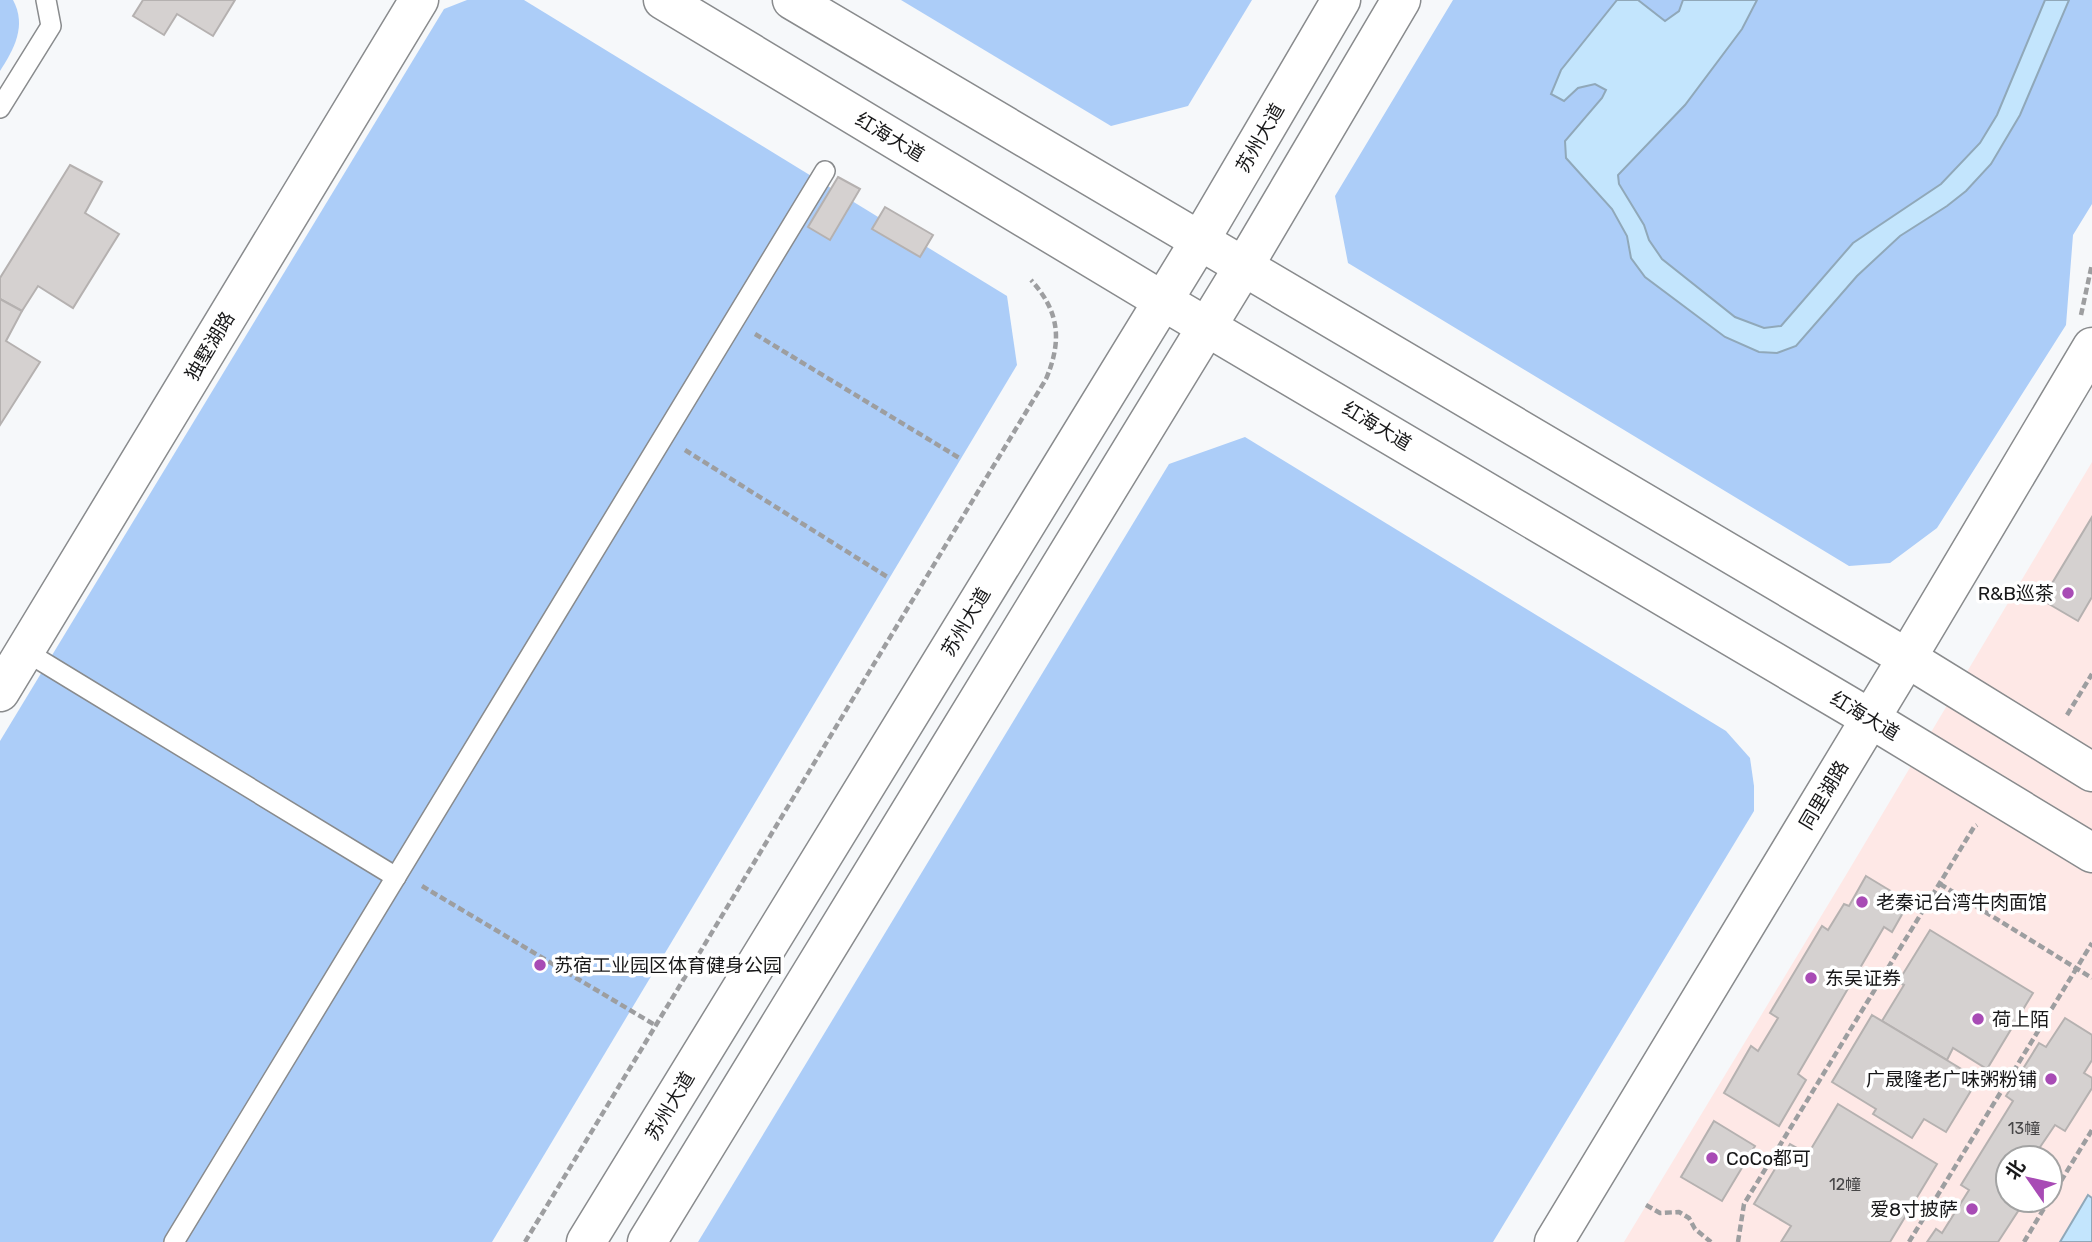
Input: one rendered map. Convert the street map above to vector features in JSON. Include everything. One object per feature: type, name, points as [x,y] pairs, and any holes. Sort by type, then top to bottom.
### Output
[{"type":"street","name":"独墅湖路","points":[[0,692],[22,650],[419,0]]},
{"type":"street","name":"红海大道","points":[[663,0],[1163,301],[1871,719],[2092,853]]},
{"type":"street","points":[[792,0],[1907,658],[2092,772]]},
{"type":"street","name":"苏州大道","points":[[586,1242],[1199,242],[1341,0]]},
{"type":"street","points":[[647,1242],[1244,267],[1401,0]]},
{"type":"street","name":"同里湖路","points":[[1553,1242],[1907,658],[2085,335]]},
{"type":"lane","points":[[0,108],[51,26],[46,0]]},
{"type":"lane","points":[[173,1242],[825,171]]},
{"type":"lane","points":[[22,650],[397,874]]},
{"type":"path","points":[[2085,335],[2092,264]]},
{"type":"path","points":[[525,1242],[1046,379],[1055,359],[1055,320],[1040,290],[1031,280]]},
{"type":"path","points":[[733,321],[961,459]]},
{"type":"path","points":[[663,437],[889,578]]},
{"type":"path","points":[[1738,1242],[1744,1204],[1974,827],[2013,805]]},
{"type":"path","points":[[397,874],[655,1025]]},
{"type":"path","points":[[1940,884],[2092,978]]},
{"type":"path","points":[[1909,1242],[2092,943]]},
{"type":"path","points":[[2064,1177],[2092,1130]]},
{"type":"path","points":[[1646,1205],[1660,1213],[1679,1212],[1689,1218],[1695,1229],[1711,1242]]},
{"type":"path","points":[[2024,1242],[2041,1214]]},
{"type":"shaded area","points":[[0,0],[13,0],[19,28],[14,46],[0,71]]},
{"type":"shaded area","points":[[467,0],[524,0],[1007,296],[1017,365],[492,1242],[0,1242],[0,741],[444,9]]},
{"type":"shaded area","points":[[901,0],[1252,0],[1188,106],[1111,126]]},
{"type":"shaded area","points":[[1453,0],[2092,0],[2092,204],[2073,235],[2066,325],[1937,528],[1890,563],[1849,566],[1348,263],[1335,196]]},
{"type":"shaded area","points":[[1617,0],[1638,0],[1665,21],[1679,11],[1683,0],[1757,0],[1742,29],[1685,105],[1618,175],[1619,184],[1662,259],[1735,317],[1764,328],[1781,326],[1853,243],[1941,184],[1980,143],[1997,115],[2045,0],[2069,0],[2020,115],[1991,164],[1966,191],[1900,236],[1857,276],[1796,346],[1777,353],[1759,352],[1725,337],[1645,277],[1631,258],[1627,236],[1612,209],[1566,158],[1565,141],[1606,90],[1595,84],[1578,88],[1564,101],[1551,94],[1561,70]]},
{"type":"shaded area","points":[[1245,437],[1726,731],[1750,758],[1754,811],[1493,1242],[698,1242],[1169,464]]},
{"type":"shaded area","points":[[2092,462],[2092,1242],[1624,1242],[1846,875]]},
{"type":"shaded area","points":[[2088,1195],[2092,1198],[2092,1242],[2060,1242]]},
{"type":"building","points":[[143,0],[235,0],[213,36],[177,14],[164,35],[133,16]]},
{"type":"building","points":[[70,165],[102,182],[85,213],[119,234],[73,308],[38,286],[22,311],[0,299],[0,278]]},
{"type":"building","points":[[838,177],[860,189],[830,240],[808,227]]},
{"type":"building","points":[[885,207],[933,235],[920,257],[872,229]]},
{"type":"building","points":[[0,299],[22,311],[6,341],[40,362],[0,425]]},
{"type":"building","points":[[2092,517],[2092,597],[2078,621],[2042,600]]},
{"type":"building","points":[[1866,876],[1909,902],[1892,932],[1884,927],[1798,1074],[1806,1080],[1779,1126],[1724,1093],[1751,1046],[1758,1051],[1778,1018],[1770,1013],[1822,926],[1828,930],[1844,904],[1849,906]]},
{"type":"building","points":[[1930,930],[2033,993],[1987,1069],[1953,1048],[1947,1060],[1882,1021],[1904,985],[1898,982]]},
{"type":"building","points":[[1872,1015],[1978,1079],[1946,1132],[1924,1119],[1912,1138],[1873,1114],[1876,1109],[1832,1082]]},
{"type":"building","points":[[2065,1018],[2092,1035],[2092,1060],[2084,1073],[2092,1078],[2092,1088],[2065,1131],[2055,1125],[2042,1144],[1994,1144],[1994,1214],[2016,1214],[1998,1242],[1927,1242],[1936,1229],[1942,1233],[1969,1190],[1961,1185],[2013,1101],[2006,1096],[2039,1043],[2046,1047]]},
{"type":"building","points":[[1838,1104],[1937,1164],[1890,1242],[1781,1242],[1791,1226],[1754,1204],[1790,1144],[1808,1154]]},
{"type":"building","points":[[1714,1121],[1755,1146],[1722,1201],[1681,1177]]},
{"type":"place","name":"R&B巡茶","points":[[2068,593]]},
{"type":"place","name":"老秦记台湾牛肉面馆","points":[[1862,902]]},
{"type":"place","name":"苏宿工业园区体育健身公园","points":[[540,965]]},
{"type":"place","name":"东吴证券","points":[[1811,978]]},
{"type":"place","name":"荷上陌","points":[[1978,1019]]},
{"type":"place","name":"广晟隆老广味粥粉铺","points":[[2051,1079]]},
{"type":"place","name":"CoCo都可","points":[[1712,1158]]},
{"type":"place","name":"爱8寸披萨","points":[[1972,1209]]}]
